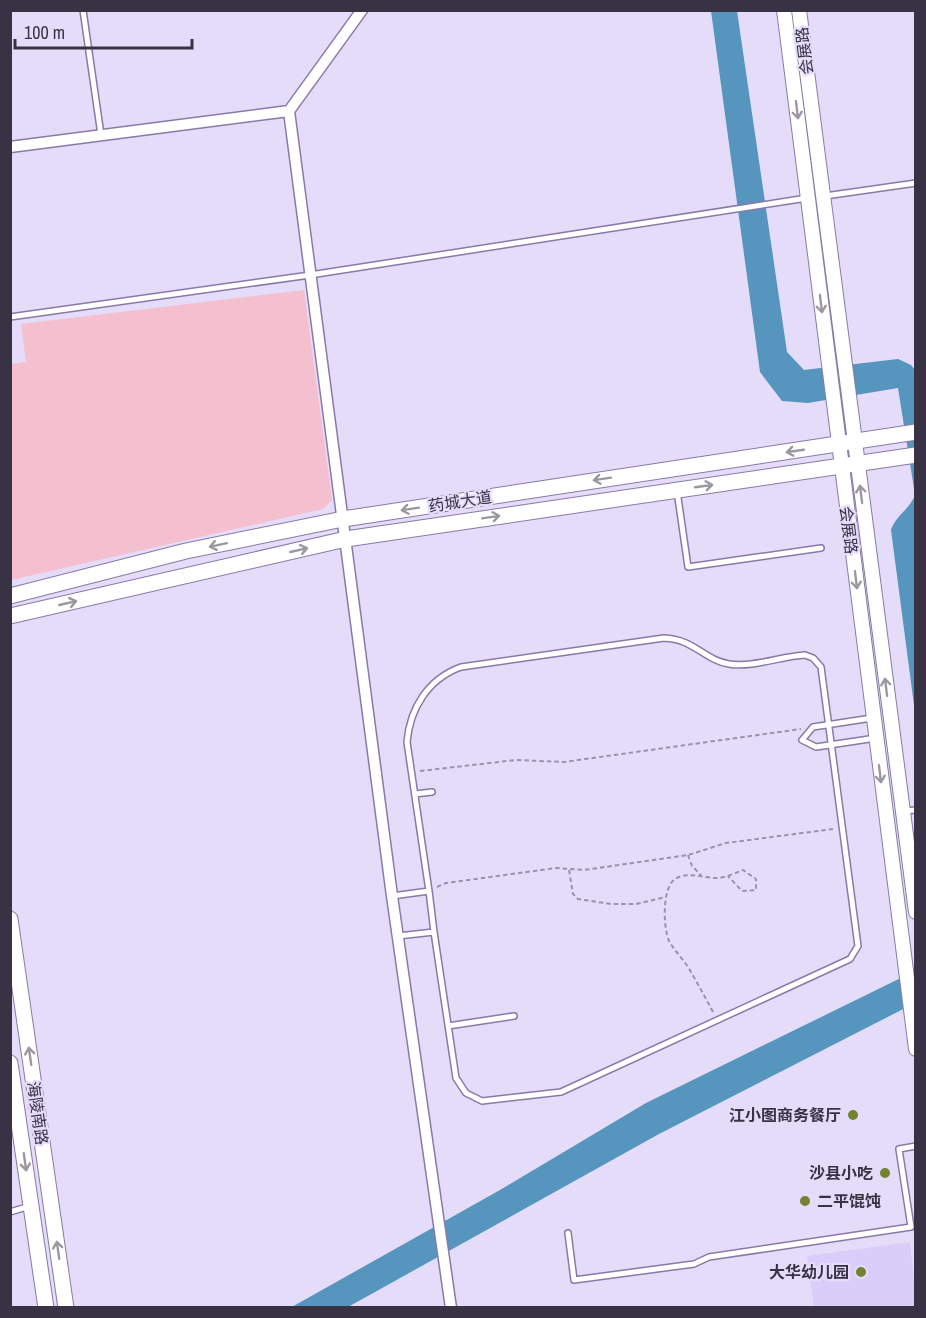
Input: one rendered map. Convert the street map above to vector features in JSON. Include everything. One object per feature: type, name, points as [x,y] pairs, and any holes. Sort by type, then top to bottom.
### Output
[{"type":"main road","name":"药城大道","points":[[10,596],[186,551],[343,519],[915,432]]},
{"type":"main road","name":"药城大道","points":[[10,616],[346,539],[915,455]]},
{"type":"main road","name":"海陵南路","points":[[10,919],[15,982],[66,1308]]},
{"type":"main road","name":"海陵南路","points":[[10,1063],[46,1308]]},
{"type":"street","points":[[362,10],[289,111],[392,896],[451,1308]]},
{"type":"street","name":"会展路","points":[[784,10],[858,464],[909,811],[915,912]]},
{"type":"street","name":"会展路","points":[[799,10],[837,445],[915,1049]]},
{"type":"street","points":[[10,147],[289,111]]},
{"type":"lane","points":[[83,10],[101,135]]},
{"type":"lane","points":[[10,317],[310,275],[732,208],[915,183]]},
{"type":"lane","points":[[677,490],[688,567],[821,548]]},
{"type":"lane","points":[[664,638],[684,641],[718,661],[731,664],[800,655],[813,658],[818,662],[822,672],[829,725],[858,946],[854,956],[846,962],[561,1092],[482,1101],[466,1093],[456,1078],[407,742],[411,718],[430,687],[449,671],[461,667],[664,638]]},
{"type":"lane","points":[[873,718],[813,727],[802,740],[816,747],[876,738]]},
{"type":"lane","points":[[415,794],[432,792]]},
{"type":"lane","points":[[392,896],[429,891]]},
{"type":"lane","points":[[398,936],[434,932]]},
{"type":"lane","points":[[448,1026],[513,1017]]},
{"type":"lane","points":[[568,1233],[574,1280],[694,1264],[708,1257],[911,1227],[899,1149],[915,1146]]},
{"type":"lane","points":[[10,1212],[31,1205]]},
{"type":"path","points":[[412,772],[516,760],[564,762],[813,727]]},
{"type":"path","points":[[429,891],[446,883],[556,868],[584,870],[688,855],[726,843],[842,828]]},
{"type":"path","points":[[688,855],[692,866],[701,875]]},
{"type":"path","points":[[568,869],[573,894],[578,899],[611,904],[636,904],[666,897]]},
{"type":"path","points":[[717,1020],[688,968],[669,941],[665,913],[666,897],[670,885],[676,878],[701,875],[715,878],[743,870],[756,879],[756,890],[742,891],[728,876]]},
{"type":"shaded area","points":[[304,290],[332,500],[323,509],[11,580],[10,364],[26,362],[21,324]]},
{"type":"shaded area","name":"大华幼儿园","points":[[910,1242],[915,1307],[814,1307],[807,1256]]},
{"type":"water","points":[[711,11],[737,11],[787,352],[804,370],[898,359],[911,365],[915,370],[915,495],[898,388],[808,403],[782,401],[760,372]]},
{"type":"water","points":[[915,495],[915,713],[891,530]]},
{"type":"water","points":[[915,971],[915,1003],[659,1134],[348,1307],[290,1308],[500,1190],[646,1103]]},
{"type":"place","name":"江小图商务餐厅","points":[[853,1115]]},
{"type":"place","name":"沙县小吃","points":[[885,1173]]},
{"type":"place","name":"二平馄饨","points":[[805,1201]]},
{"type":"place","name":"大华幼儿园","points":[[861,1272]]}]
